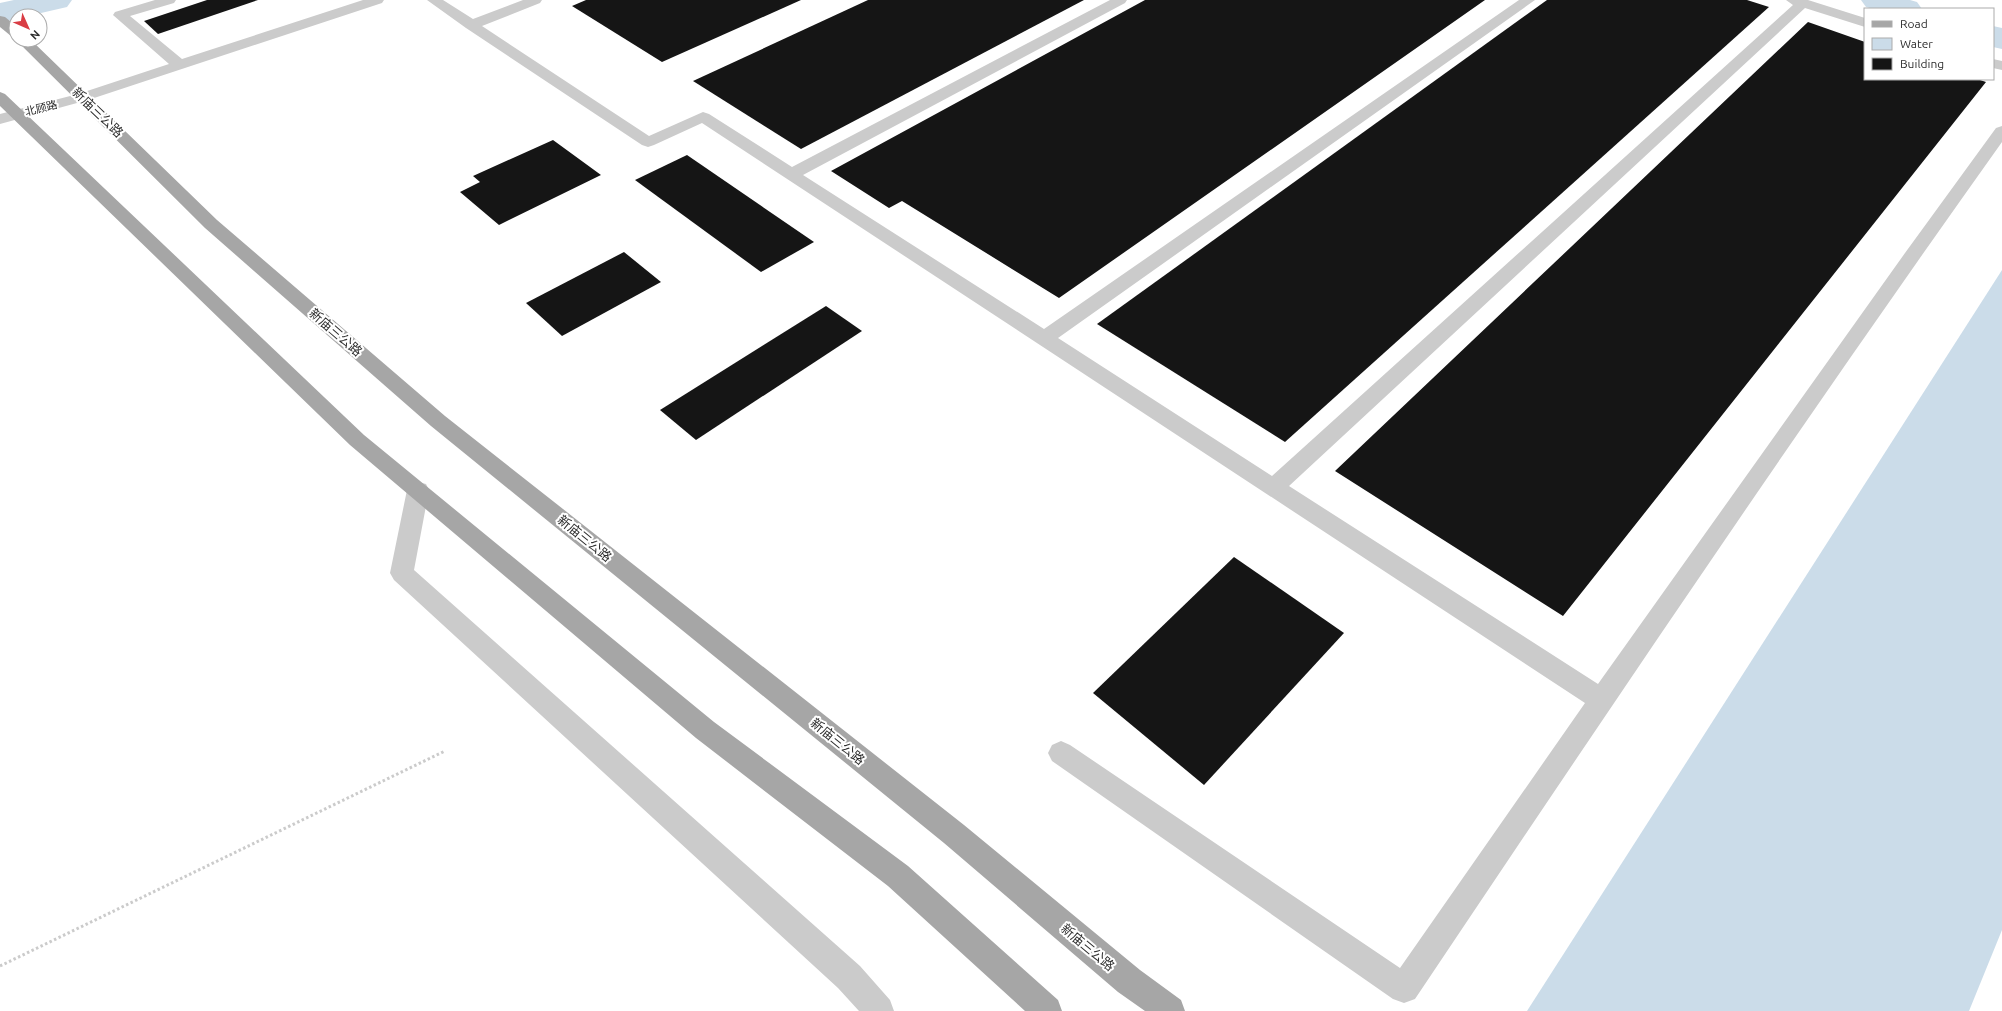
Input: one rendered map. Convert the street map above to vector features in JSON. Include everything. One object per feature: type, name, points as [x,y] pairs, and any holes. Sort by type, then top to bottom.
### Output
[{"type":"main road","name":"新庙三公路","points":[[0,20],[8,27]]},
{"type":"main road","name":"新庙三公路","points":[[32,48],[211,224],[438,420],[954,834],[1129,981],[1170,1011]]},
{"type":"main road","points":[[0,97],[10,116],[357,440],[705,730],[898,876],[1047,1011]]},
{"type":"street","points":[[169,0],[120,15],[180,65]]},
{"type":"street","name":"北顾路","points":[[10,116],[83,97],[377,0]]},
{"type":"street","points":[[434,0],[648,142],[703,117],[1274,486],[1601,700]]},
{"type":"street","points":[[471,24],[535,0]]},
{"type":"street","points":[[792,174],[1120,0]]},
{"type":"street","points":[[1044,338],[1528,0]]},
{"type":"street","points":[[1274,486],[1798,2],[1864,23]]},
{"type":"street","points":[[1062,753],[1404,988],[1601,700],[1906,263],[2002,131]]},
{"type":"street","points":[[418,490],[402,573],[849,977],[879,1011]]},
{"type":"path","points":[[0,966],[445,751]]},
{"type":"water","points":[[2002,270],[2002,930],[1969,1011],[1527,1011]]},
{"type":"building","points":[[207,0],[258,0],[158,34],[144,21]]},
{"type":"building","points":[[586,0],[801,0],[662,62],[572,6]]},
{"type":"building","points":[[868,0],[1084,0],[801,149],[693,81]]},
{"type":"building","points":[[1145,0],[1485,0],[1059,298],[902,201],[889,208],[831,171]]},
{"type":"building","points":[[1547,0],[1747,0],[1769,7],[1285,442],[1097,324]]},
{"type":"building","points":[[1808,22],[1864,42],[1864,80],[1980,80],[1986,82],[1563,616],[1335,471]]},
{"type":"building","points":[[553,140],[601,175],[499,225],[460,192],[480,182],[473,176]]},
{"type":"building","points":[[687,155],[814,242],[761,272],[635,180]]},
{"type":"building","points":[[624,252],[661,282],[562,336],[526,303]]},
{"type":"building","points":[[826,306],[862,331],[696,440],[660,410]]},
{"type":"building","points":[[1234,557],[1344,633],[1204,785],[1093,693]]},
{"type":"waterway","points":[[0,13],[56,0]]},
{"type":"waterway","points":[[1877,0],[1903,8]]},
{"type":"waterway","points":[[1994,36],[2002,39]]}]
